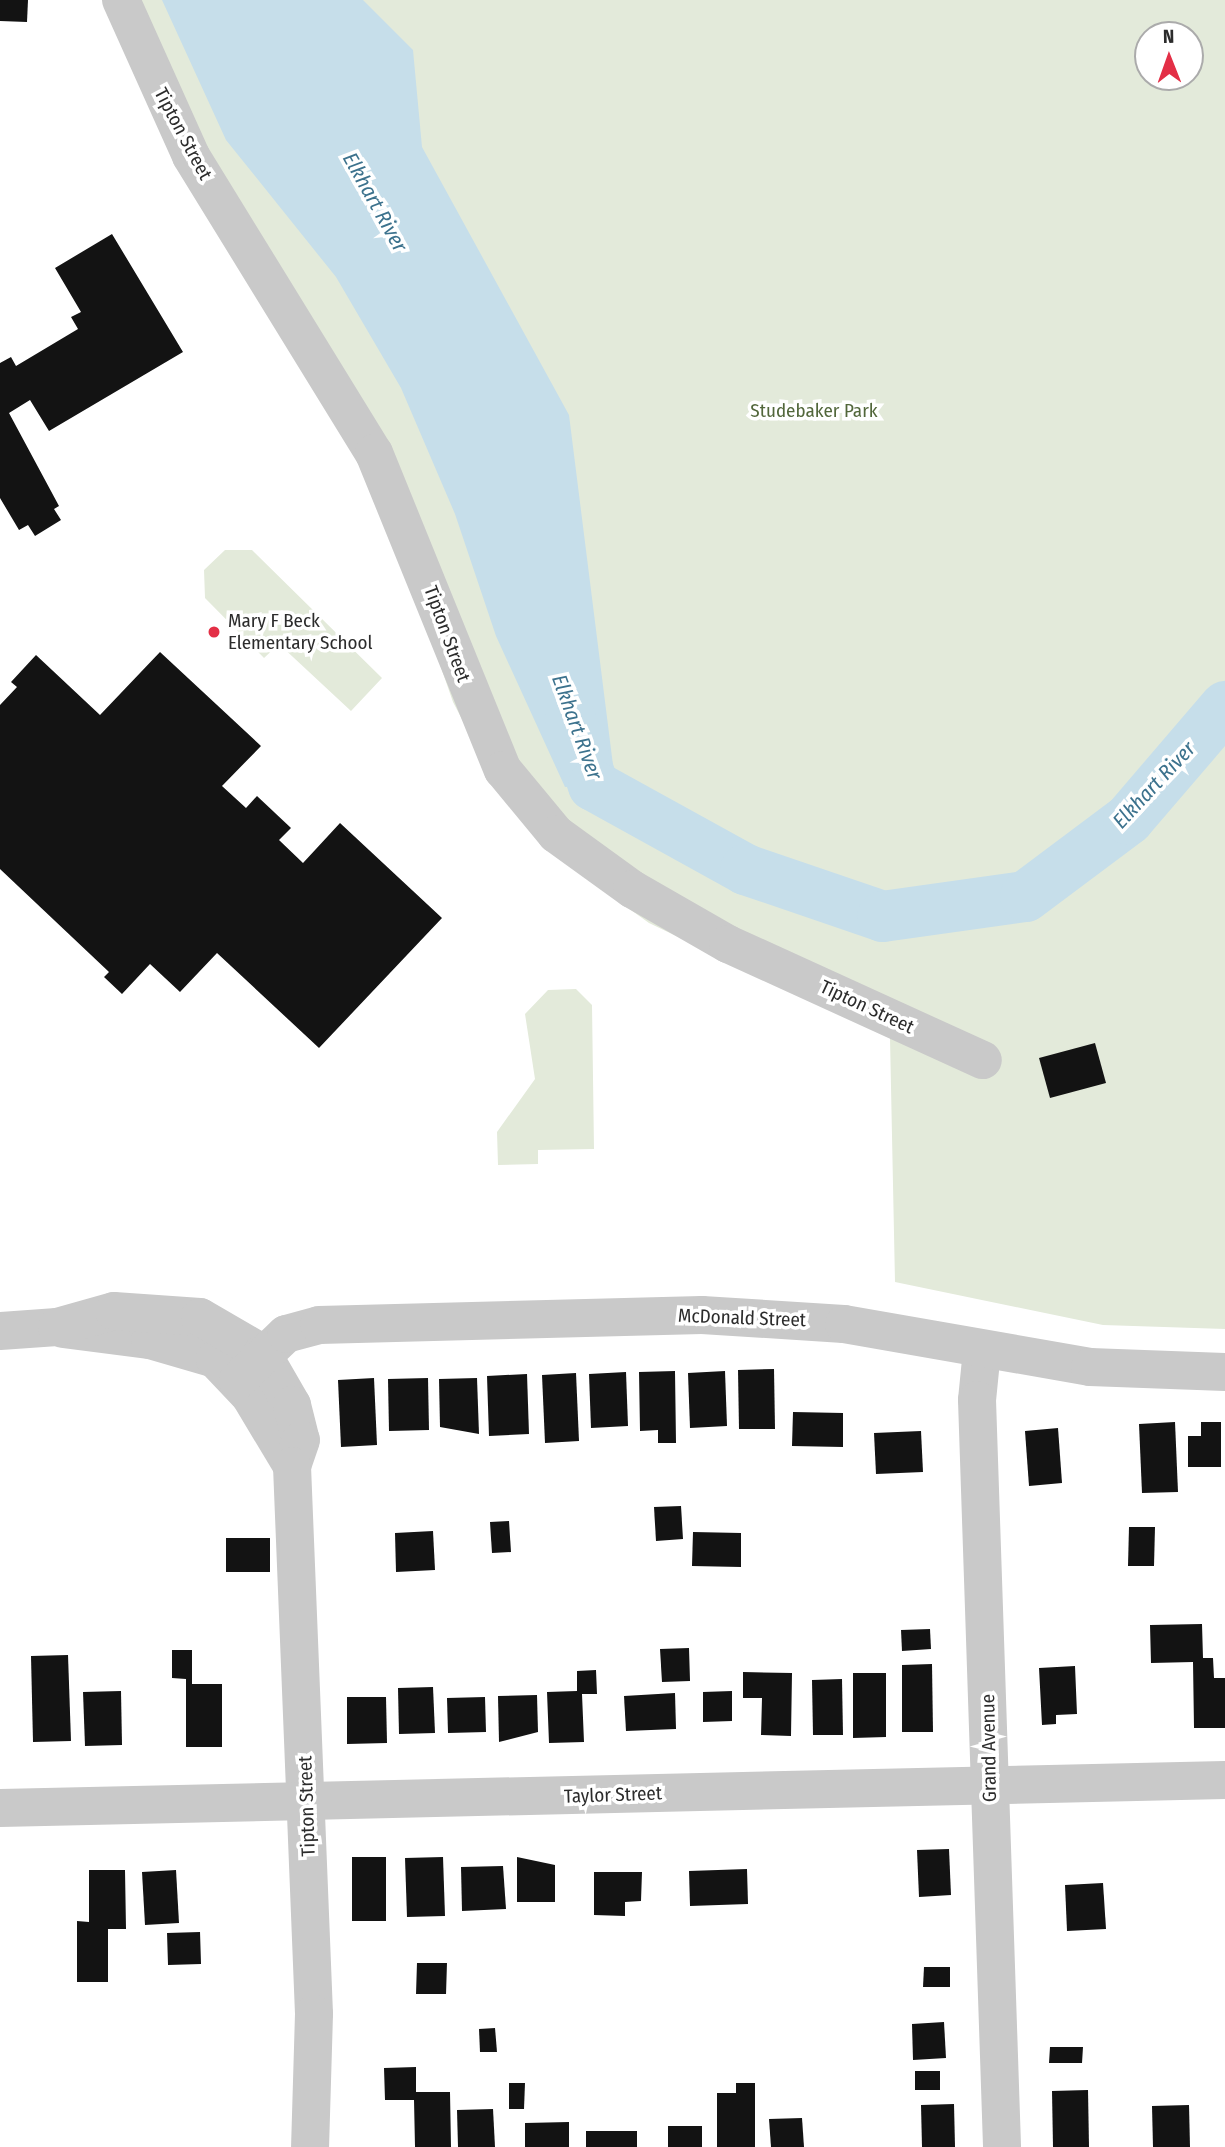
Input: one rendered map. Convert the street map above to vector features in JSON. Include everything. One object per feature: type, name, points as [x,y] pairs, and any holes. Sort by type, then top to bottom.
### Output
[{"type":"street","name":"Tipton Street","points":[[121,0],[191,156],[374,453],[469,695],[512,781],[556,834],[632,889],[728,944],[983,1060]]},
{"type":"street","name":"McDonald Street","points":[[250,1367],[286,1335],[318,1325],[702,1315],[793,1317],[982,1350],[1143,1372],[1225,1372]]},
{"type":"street","points":[[0,1331],[57,1327],[191,1349],[250,1367]]},
{"type":"street","name":"Grand Avenue","points":[[982,1350],[977,1400],[1002,2147]]},
{"type":"street","name":"Tipton Street","points":[[250,1367],[292,1405],[301,1440],[292,1466],[307,1803],[310,2147]]},
{"type":"street","name":"Taylor Street","points":[[0,1808],[1225,1780]]},
{"type":"green space","name":"Studebaker Park","points":[[137,0],[1225,0],[1225,1329],[1103,1325],[895,1282],[890,1038],[649,923],[571,867],[503,798],[453,702],[404,561],[428,550],[211,162]]},
{"type":"green space","points":[[225,550],[252,550],[382,678],[351,711],[279,644],[264,658],[205,598],[204,570]]},
{"type":"green space","points":[[576,989],[592,1005],[594,1149],[538,1150],[538,1164],[498,1165],[497,1132],[535,1079],[525,1014],[548,990]]},
{"type":"water","points":[[162,0],[363,0],[413,50],[422,147],[569,415],[613,765],[593,785],[565,787],[496,636],[455,514],[401,388],[336,277],[226,140]]},
{"type":"building","points":[[0,0],[28,0],[27,22],[0,21]]},
{"type":"building","points":[[112,234],[183,352],[49,431],[30,400],[9,413],[59,506],[54,509],[61,520],[35,536],[28,525],[19,530],[0,498],[0,363],[11,357],[16,366],[78,329],[71,317],[81,312],[55,268]]},
{"type":"building","points":[[160,652],[261,746],[222,786],[246,808],[257,796],[291,828],[279,840],[303,863],[340,823],[442,918],[319,1048],[217,953],[180,992],[150,964],[122,994],[104,977],[109,972],[0,869],[0,705],[17,687],[11,682],[36,655],[100,715]]},
{"type":"building","points":[[1095,1043],[1106,1083],[1050,1098],[1039,1058]]},
{"type":"building","points":[[774,1369],[775,1429],[739,1429],[738,1370]]},
{"type":"building","points":[[675,1371],[676,1443],[658,1443],[658,1430],[640,1431],[639,1372]]},
{"type":"building","points":[[725,1371],[727,1426],[690,1428],[688,1373]]},
{"type":"building","points":[[626,1372],[628,1426],[591,1428],[589,1374]]},
{"type":"building","points":[[576,1373],[579,1441],[545,1443],[542,1375]]},
{"type":"building","points":[[527,1374],[529,1434],[489,1436],[487,1376]]},
{"type":"building","points":[[374,1378],[377,1445],[341,1447],[338,1380]]},
{"type":"building","points":[[428,1378],[429,1430],[389,1431],[388,1379]]},
{"type":"building","points":[[477,1378],[479,1434],[440,1427],[439,1379]]},
{"type":"building","points":[[793,1412],[843,1413],[843,1447],[792,1446]]},
{"type":"building","points":[[1175,1422],[1178,1492],[1142,1493],[1139,1424]]},
{"type":"building","points":[[1201,1422],[1221,1422],[1221,1467],[1188,1467],[1188,1436],[1201,1436]]},
{"type":"building","points":[[1058,1428],[1062,1483],[1029,1486],[1025,1431]]},
{"type":"building","points":[[921,1431],[923,1472],[876,1474],[874,1433]]},
{"type":"building","points":[[681,1506],[683,1539],[656,1541],[654,1507]]},
{"type":"building","points":[[509,1521],[511,1552],[492,1553],[490,1522]]},
{"type":"building","points":[[1129,1527],[1155,1527],[1154,1566],[1128,1566]]},
{"type":"building","points":[[433,1531],[435,1570],[396,1572],[395,1533]]},
{"type":"building","points":[[693,1532],[741,1533],[741,1567],[692,1566]]},
{"type":"building","points":[[226,1538],[270,1538],[270,1572],[226,1572]]},
{"type":"building","points":[[1202,1624],[1203,1658],[1213,1658],[1214,1678],[1225,1678],[1225,1728],[1194,1728],[1193,1662],[1151,1663],[1150,1625]]},
{"type":"building","points":[[930,1629],[931,1649],[902,1651],[901,1630]]},
{"type":"building","points":[[689,1648],[690,1681],[662,1682],[660,1649]]},
{"type":"building","points":[[172,1650],[192,1650],[192,1684],[222,1684],[222,1747],[186,1747],[186,1679],[172,1678]]},
{"type":"building","points":[[68,1655],[71,1741],[33,1742],[31,1656]]},
{"type":"building","points":[[932,1664],[933,1732],[902,1732],[902,1665]]},
{"type":"building","points":[[1075,1666],[1077,1714],[1056,1715],[1056,1724],[1042,1725],[1039,1668]]},
{"type":"building","points":[[596,1670],[597,1694],[582,1694],[584,1742],[549,1743],[547,1692],[577,1691],[577,1671]]},
{"type":"building","points":[[743,1672],[792,1673],[791,1736],[761,1735],[762,1698],[743,1698]]},
{"type":"building","points":[[853,1673],[886,1673],[886,1737],[853,1738]]},
{"type":"building","points":[[842,1679],[843,1735],[813,1735],[812,1680]]},
{"type":"building","points":[[433,1687],[435,1733],[399,1734],[398,1688]]},
{"type":"building","points":[[121,1691],[122,1745],[85,1746],[83,1692]]},
{"type":"building","points":[[732,1691],[732,1721],[703,1722],[703,1692]]},
{"type":"building","points":[[675,1693],[676,1729],[626,1731],[624,1696]]},
{"type":"building","points":[[537,1695],[538,1732],[499,1742],[498,1696]]},
{"type":"building","points":[[347,1697],[386,1697],[387,1743],[347,1744]]},
{"type":"building","points":[[485,1697],[486,1732],[448,1733],[447,1698]]},
{"type":"building","points":[[949,1849],[951,1895],[919,1897],[917,1850]]},
{"type":"building","points":[[352,1857],[386,1857],[386,1921],[352,1921]]},
{"type":"building","points":[[443,1857],[445,1916],[407,1917],[405,1858]]},
{"type":"building","points":[[517,1857],[555,1865],[555,1902],[517,1902]]},
{"type":"building","points":[[503,1866],[506,1909],[462,1911],[461,1867]]},
{"type":"building","points":[[747,1869],[748,1904],[690,1906],[689,1871]]},
{"type":"building","points":[[89,1870],[125,1870],[126,1929],[108,1929],[108,1982],[77,1982],[77,1921],[89,1922]]},
{"type":"building","points":[[176,1870],[179,1923],[145,1925],[142,1872]]},
{"type":"building","points":[[594,1872],[642,1872],[641,1901],[625,1902],[625,1916],[594,1915]]},
{"type":"building","points":[[1103,1883],[1106,1929],[1067,1931],[1065,1885]]},
{"type":"building","points":[[200,1932],[201,1964],[168,1965],[167,1933]]},
{"type":"building","points":[[417,1963],[447,1963],[446,1994],[416,1994]]},
{"type":"building","points":[[924,1967],[950,1967],[950,1987],[923,1987]]},
{"type":"building","points":[[944,2022],[946,2058],[913,2060],[912,2024]]},
{"type":"building","points":[[495,2028],[497,2052],[480,2052],[479,2029]]},
{"type":"building","points":[[1050,2047],[1083,2047],[1082,2063],[1049,2063]]},
{"type":"building","points":[[416,2067],[416,2092],[450,2092],[451,2147],[415,2147],[414,2100],[385,2100],[384,2068]]},
{"type":"building","points":[[915,2071],[940,2071],[940,2090],[915,2090]]},
{"type":"building","points":[[509,2083],[525,2083],[524,2109],[509,2109]]},
{"type":"building","points":[[736,2083],[755,2083],[755,2147],[717,2147],[717,2093],[736,2093]]},
{"type":"building","points":[[1088,2090],[1089,2147],[1053,2147],[1052,2091]]},
{"type":"building","points":[[954,2104],[955,2147],[922,2147],[921,2105]]},
{"type":"building","points":[[1189,2105],[1190,2147],[1153,2147],[1152,2106]]},
{"type":"building","points":[[493,2109],[495,2147],[458,2147],[457,2110]]},
{"type":"building","points":[[802,2118],[804,2147],[771,2147],[769,2119]]},
{"type":"building","points":[[569,2122],[569,2147],[525,2147],[525,2123]]},
{"type":"building","points":[[668,2126],[702,2126],[702,2147],[668,2147]]},
{"type":"building","points":[[586,2131],[637,2131],[637,2147],[586,2147]]},
{"type":"waterway","name":"Elkhart River","points":[[570,719],[593,785],[745,869],[882,916],[1025,896],[1128,819],[1225,706]]},
{"type":"place","name":"Mary F Beck Elementary School","points":[[214,632]]}]
